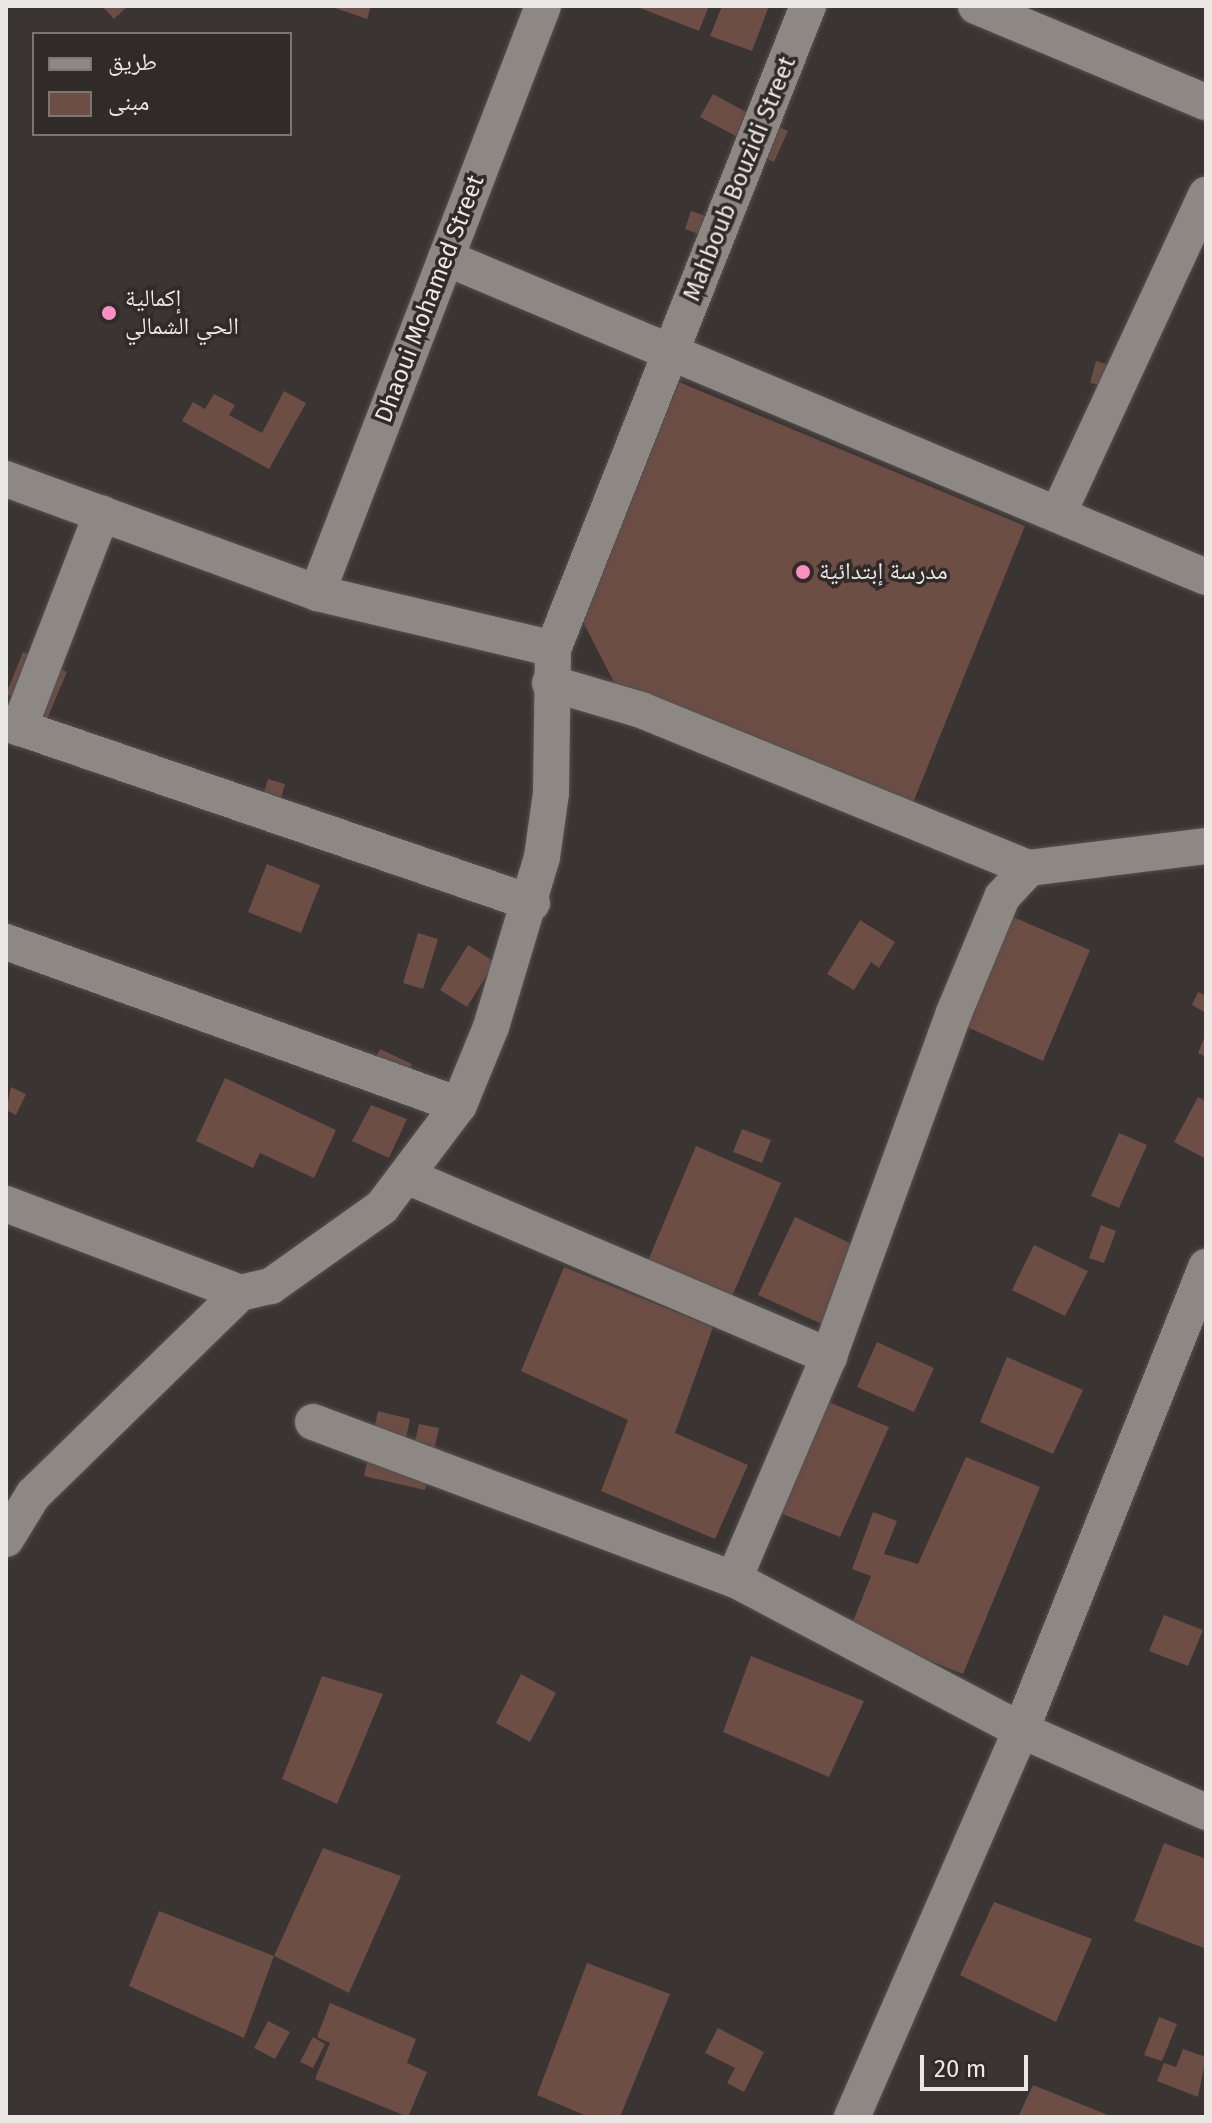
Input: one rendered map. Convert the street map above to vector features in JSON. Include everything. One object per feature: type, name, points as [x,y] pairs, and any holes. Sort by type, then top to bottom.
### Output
[{"type":"street","name":"Dhaoui Mohamed Street","points":[[317,593],[543,6]]},
{"type":"street","name":"Mahboub Bouzidi Street","points":[[552,666],[671,352],[808,6]]},
{"type":"street","points":[[976,6],[1206,102]]},
{"type":"street","points":[[1058,514],[1206,195]]},
{"type":"street","points":[[446,258],[1206,577]]},
{"type":"street","points":[[6,479],[317,593],[552,666],[641,710],[1029,868],[1206,846]]},
{"type":"street","points":[[102,513],[12,725],[532,903]]},
{"type":"street","points":[[6,1539],[33,1495],[240,1293],[271,1286],[344,1238],[409,1177],[459,1105],[532,903],[551,793],[552,666]]},
{"type":"street","points":[[734,1579],[829,1356],[953,1015],[1002,897],[1029,868]]},
{"type":"street","points":[[6,942],[459,1105]]},
{"type":"street","points":[[409,1177],[829,1356]]},
{"type":"street","points":[[6,1204],[240,1293]]},
{"type":"street","points":[[852,2117],[1021,1730],[1206,1267]]},
{"type":"street","points":[[313,1422],[734,1579],[1021,1730],[1206,1812]]},
{"type":"building","points":[[102,6],[128,6],[114,19]]},
{"type":"building","points":[[329,6],[371,6],[367,19]]},
{"type":"building","points":[[635,6],[709,6],[699,31]]},
{"type":"building","points":[[722,6],[769,6],[752,51],[710,36]]},
{"type":"building","points":[[713,94],[757,118],[745,141],[700,117]]},
{"type":"building","points":[[762,119],[788,131],[774,162],[748,150]]},
{"type":"building","points":[[691,211],[723,222],[717,241],[685,229]]},
{"type":"building","points":[[1096,361],[1128,370],[1122,391],[1090,383]]},
{"type":"building","name":"مدرسة إبتدائية","points":[[679,382],[1025,526],[910,810],[617,688],[581,618]]},
{"type":"building","points":[[284,391],[306,403],[269,469],[182,421],[193,402],[205,409],[214,394],[235,405],[229,415],[262,433]]},
{"type":"building","points":[[23,652],[67,672],[41,733],[27,703],[6,694]]},
{"type":"building","points":[[268,779],[285,784],[272,830],[254,825]]},
{"type":"building","points":[[267,864],[320,885],[301,933],[248,912]]},
{"type":"building","points":[[1006,914],[1090,950],[1043,1061],[958,1023]]},
{"type":"building","points":[[860,920],[895,942],[879,968],[871,962],[854,990],[827,974]]},
{"type":"building","points":[[418,933],[438,939],[423,989],[403,983]]},
{"type":"building","points":[[468,945],[495,962],[467,1007],[440,990]]},
{"type":"building","points":[[1198,992],[1206,996],[1206,1013],[1192,1005]]},
{"type":"building","points":[[1206,1033],[1206,1057],[1198,1053]]},
{"type":"building","points":[[380,1049],[412,1064],[396,1096],[364,1081]]},
{"type":"building","points":[[225,1078],[336,1130],[314,1178],[260,1153],[253,1168],[196,1141]]},
{"type":"building","points":[[11,1087],[26,1094],[16,1115],[6,1110]]},
{"type":"building","points":[[1198,1097],[1206,1101],[1206,1159],[1174,1142]]},
{"type":"building","points":[[371,1105],[407,1119],[389,1158],[352,1141]]},
{"type":"building","points":[[742,1129],[771,1140],[762,1163],[733,1152]]},
{"type":"building","points":[[1119,1133],[1147,1145],[1119,1208],[1091,1196]]},
{"type":"building","points":[[696,1146],[781,1183],[730,1301],[647,1263]]},
{"type":"building","points":[[795,1217],[871,1253],[835,1330],[758,1295]]},
{"type":"building","points":[[1101,1225],[1116,1231],[1104,1263],[1089,1258]]},
{"type":"building","points":[[1034,1245],[1088,1271],[1065,1316],[1012,1290]]},
{"type":"building","points":[[564,1267],[713,1327],[675,1433],[748,1465],[715,1539],[601,1491],[628,1420],[521,1371]]},
{"type":"building","points":[[877,1342],[934,1368],[914,1412],[857,1387]]},
{"type":"building","points":[[1007,1357],[1083,1390],[1053,1454],[980,1422]]},
{"type":"building","points":[[819,1398],[889,1427],[840,1537],[770,1509]]},
{"type":"building","points":[[378,1411],[410,1419],[401,1462],[426,1467],[431,1445],[415,1441],[419,1424],[439,1428],[425,1490],[364,1476]]},
{"type":"building","points":[[966,1457],[1040,1487],[963,1674],[850,1629],[871,1576],[852,1569],[873,1512],[897,1521],[884,1554],[918,1564]]},
{"type":"building","points":[[1164,1615],[1203,1630],[1188,1666],[1149,1651]]},
{"type":"building","points":[[751,1656],[864,1701],[829,1777],[723,1732]]},
{"type":"building","points":[[521,1674],[556,1693],[530,1742],[496,1723]]},
{"type":"building","points":[[322,1676],[383,1694],[337,1804],[282,1779]]},
{"type":"building","points":[[1164,1843],[1206,1859],[1204,1948],[1134,1921]]},
{"type":"building","points":[[323,1848],[401,1876],[349,1993],[274,1956]]},
{"type":"building","points":[[994,1902],[1092,1939],[1056,2022],[960,1975]]},
{"type":"building","points":[[159,1911],[274,1956],[244,2038],[129,1986]]},
{"type":"building","points":[[587,1963],[670,1994],[620,2117],[589,2117],[537,2095]]},
{"type":"building","points":[[330,2003],[416,2039],[407,2063],[427,2072],[408,2117],[315,2079],[330,2043],[317,2037]]},
{"type":"building","points":[[1159,2017],[1177,2024],[1162,2061],[1144,2055]]},
{"type":"building","points":[[268,2021],[290,2032],[275,2059],[254,2048]]},
{"type":"building","points":[[718,2028],[764,2052],[744,2092],[727,2083],[735,2068],[705,2053]]},
{"type":"building","points":[[313,2037],[325,2044],[313,2068],[300,2062]]},
{"type":"building","points":[[1183,2049],[1206,2057],[1198,2097],[1157,2081],[1164,2063],[1176,2067]]},
{"type":"building","points":[[1033,2085],[1113,2117],[1018,2117]]},
{"type":"place","name":"إكمالية الحي الشمالي","points":[[109,313]]},
{"type":"place","name":"مدرسة إبتدائية","points":[[803,572]]}]
